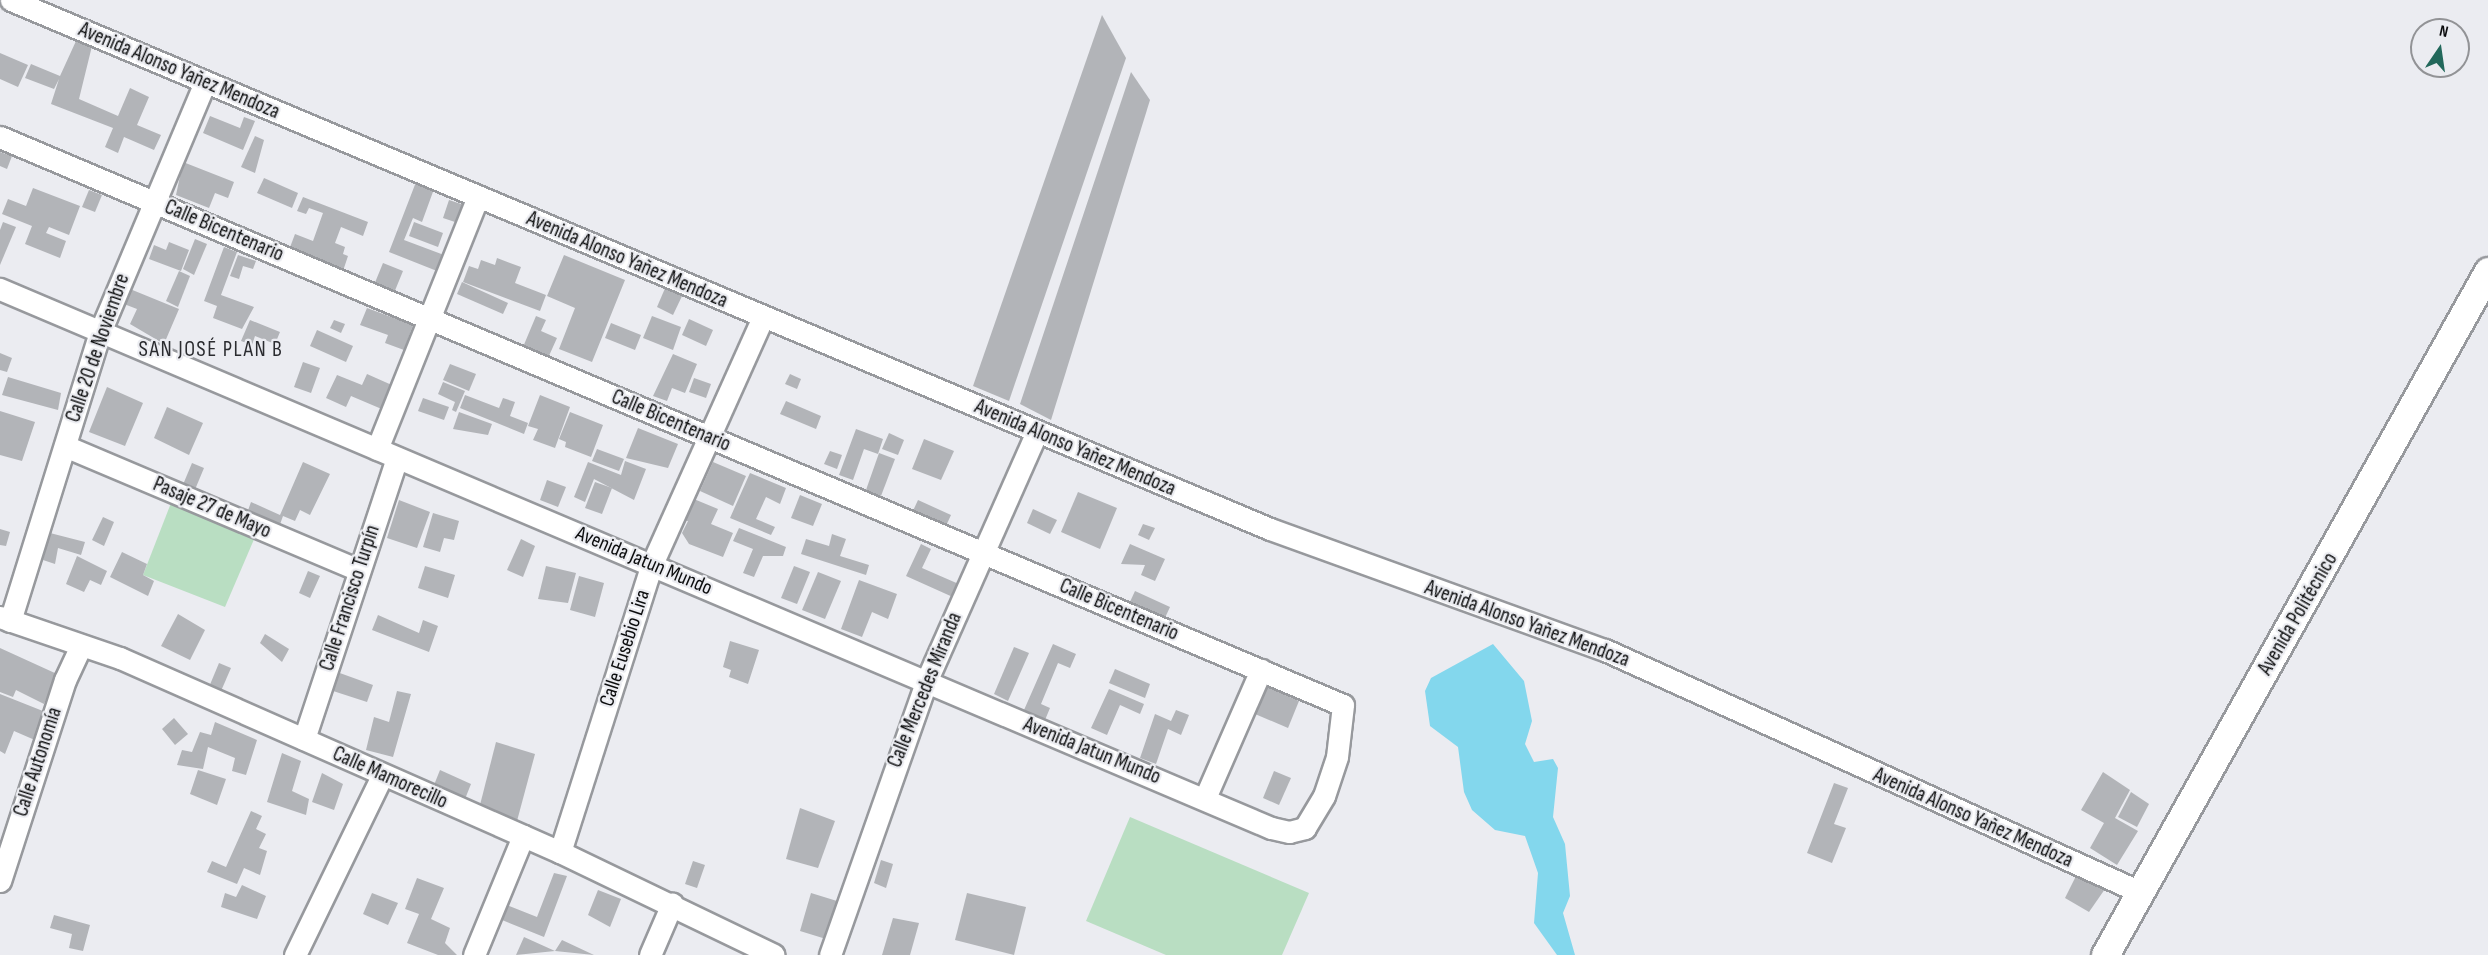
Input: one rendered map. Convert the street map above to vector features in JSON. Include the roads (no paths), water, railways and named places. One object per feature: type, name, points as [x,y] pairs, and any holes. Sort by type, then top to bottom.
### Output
[{"type":"main road","name":"Avenida Politécnico","points":[[2105,955],[2488,271]]},
{"type":"street","name":"Avenida Alonso Yañez Mendoza","points":[[11,0],[1270,529],[1605,650],[2140,892]]},
{"type":"street","name":"Calle 20 de Noviembre","points":[[5,619],[65,446],[100,332],[153,201],[205,82]]},
{"type":"street","name":"Calle Bicentenario","points":[[0,137],[1344,705],[1337,757],[1324,796],[1305,828],[1289,832]]},
{"type":"street","points":[[377,449],[477,196]]},
{"type":"street","name":"Avenida Jatun Mundo","points":[[0,289],[926,682],[1289,832]]},
{"type":"street","name":"Calle Eusebio Lira","points":[[560,852],[652,564],[763,317]]},
{"type":"street","name":"Calle Mercedes Miranda","points":[[830,955],[926,682],[1037,432]]},
{"type":"street","name":"Pasaje 27 de Mayo","points":[[65,446],[359,570]]},
{"type":"street","name":"Calle Francisco Turpín","points":[[304,739],[397,458]]},
{"type":"street","name":"Calle Mamorecillo","points":[[5,619],[81,645],[304,739],[382,776],[560,852],[774,955]]},
{"type":"street","name":"Calle Autonomía","points":[[0,881],[7,837],[81,645]]},
{"type":"street","points":[[1205,798],[1261,670]]},
{"type":"street","points":[[295,955],[382,776]]},
{"type":"street","points":[[474,955],[522,836]]},
{"type":"street","points":[[650,955],[672,904]]},
{"type":"water","points":[[1493,644],[1524,681],[1532,721],[1525,744],[1534,762],[1553,759],[1558,768],[1553,817],[1565,844],[1570,896],[1563,913],[1575,955],[1557,955],[1534,923],[1538,873],[1525,836],[1495,830],[1472,810],[1464,792],[1458,747],[1430,726],[1425,691],[1431,678]]},
{"type":"district","name":"SAN JOSÉ PLAN B","points":[[211,350]]}]
